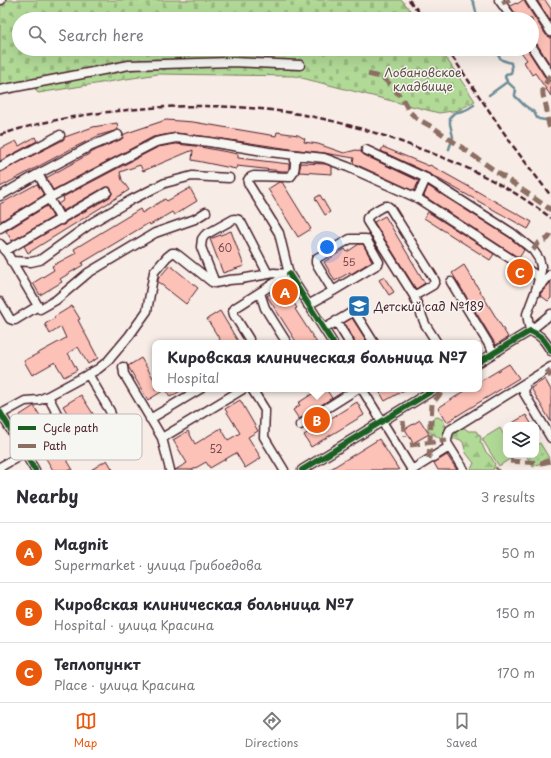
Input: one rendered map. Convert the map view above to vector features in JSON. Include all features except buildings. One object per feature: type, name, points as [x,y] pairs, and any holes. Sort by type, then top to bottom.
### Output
[{"type":"street","points":[[499,0],[508,12]]},
{"type":"street","points":[[530,0],[538,12]]},
{"type":"street","points":[[539,14],[551,32]]},
{"type":"street","points":[[538,56],[551,75]]},
{"type":"street","points":[[0,90],[129,65],[231,60],[300,65]]},
{"type":"street","points":[[0,196],[89,147],[118,135]]},
{"type":"street","points":[[0,167],[60,136]]},
{"type":"street","points":[[0,228],[50,198],[156,142],[176,138],[269,152],[324,158],[348,167],[417,198],[539,277]]},
{"type":"street","points":[[366,150],[426,178],[512,233],[533,250],[539,259],[541,271],[527,314],[530,331]]},
{"type":"street","points":[[295,155],[294,171],[290,177],[254,176],[248,181],[249,185],[279,232],[289,274],[331,340]]},
{"type":"street","points":[[38,174],[61,220]]},
{"type":"street","points":[[12,262],[31,262],[40,260],[93,222],[131,200],[165,183],[192,176],[229,178]]},
{"type":"street","points":[[417,198],[426,178]]},
{"type":"street","points":[[6,252],[106,192]]},
{"type":"street","points":[[414,296],[433,285],[435,281],[434,277],[390,208],[384,206],[368,216],[367,221],[414,296],[425,324],[436,340]]},
{"type":"street","points":[[0,244],[40,309],[56,300],[88,273],[155,233],[194,219],[206,212]]},
{"type":"street","points":[[215,284],[201,247],[202,239],[205,235],[234,219],[241,222],[268,274]]},
{"type":"street","points":[[308,304],[333,291],[378,264],[379,262],[366,239],[350,239],[317,258],[316,262],[333,291]]},
{"type":"street","points":[[10,428],[1,413],[24,401],[40,400],[98,369],[108,361],[147,311],[154,272],[166,258],[175,253],[215,284]]},
{"type":"street","points":[[215,284],[229,280],[274,273],[289,274]]},
{"type":"street","points":[[248,340],[233,311],[235,308],[289,274]]},
{"type":"street","points":[[536,290],[551,274]]},
{"type":"street","points":[[451,282],[494,353]]},
{"type":"street","points":[[260,293],[265,308],[285,340]]},
{"type":"street","points":[[0,302],[12,320],[15,320],[38,306]]},
{"type":"street","points":[[324,329],[354,311],[372,340]]},
{"type":"street","points":[[482,360],[530,331],[551,314]]},
{"type":"street","points":[[336,322],[348,340]]},
{"type":"street","points":[[530,331],[538,334],[551,351]]},
{"type":"street","points":[[123,367],[124,374],[162,438],[170,470]]},
{"type":"street","points":[[464,470],[447,443],[450,430],[551,367]]},
{"type":"street","points":[[88,374],[111,414]]},
{"type":"street","points":[[526,383],[524,394],[551,438]]},
{"type":"street","points":[[150,419],[195,392]]},
{"type":"street","points":[[162,438],[238,392]]},
{"type":"street","points":[[254,392],[265,410],[264,437],[284,470]]},
{"type":"street","points":[[300,425],[352,392]]},
{"type":"street","points":[[364,392],[412,470],[449,447]]},
{"type":"street","points":[[305,469],[430,392]]},
{"type":"street","points":[[48,396],[58,414]]},
{"type":"street","points":[[0,466],[12,460]]},
{"type":"street","points":[[29,460],[35,470]]},
{"type":"green space","name":"Лобановское кладбище","points":[[0,0],[402,0],[411,12],[12,12],[12,56],[445,56],[475,101],[459,110],[439,113],[294,76],[158,74],[38,93],[32,85],[0,95]]},
{"type":"green space","points":[[438,417],[443,420],[448,431],[454,432],[463,427],[468,431],[476,431],[481,437],[480,443],[495,464],[493,470],[471,470],[474,463],[466,453],[463,442],[459,439],[441,439],[428,431],[428,423],[433,418]]},
{"type":"green space","points":[[500,428],[503,434],[503,458],[511,458],[499,466],[482,439]]},
{"type":"green space","points":[[539,444],[549,458],[533,467],[528,458],[539,458]]},
{"type":"waterway","points":[[472,0],[476,12]]},
{"type":"waterway","points":[[499,56],[502,60],[511,63],[511,73],[506,74],[505,77],[516,91],[515,96],[534,112],[537,118],[551,121]]},
{"type":"waterway","points":[[489,95],[507,82]]},
{"type":"waterway","points":[[449,149],[453,137],[450,117],[454,113],[466,110],[474,105]]},
{"type":"railway","points":[[409,0],[419,12]]},
{"type":"railway","points":[[452,56],[513,146],[551,196]]},
{"type":"railway","points":[[0,135],[29,126],[73,117],[163,107],[208,106],[254,108],[299,114],[328,120],[371,132],[449,160],[502,186],[535,206],[551,218]]},
{"type":"marked path","points":[[502,3],[510,0]]},
{"type":"marked path","points":[[368,74],[383,78],[393,87],[409,111],[416,118],[434,128],[551,210]]},
{"type":"marked path","points":[[550,75],[544,86],[543,96],[551,131]]},
{"type":"marked path","points":[[533,250],[537,244],[548,239],[551,231]]},
{"type":"marked path","points":[[547,370],[551,377]]},
{"type":"marked path","points":[[429,459],[432,404],[442,392]]},
{"type":"marked path","points":[[403,421],[405,437]]},
{"type":"marked path","points":[[410,445],[447,440]]},
{"type":"marked path","points":[[510,461],[541,463],[551,461]]},
{"type":"cycle path","points":[[289,274],[331,340]]},
{"type":"cycle path","points":[[482,360],[530,331],[542,339],[551,351]]},
{"type":"cycle path","points":[[302,470],[430,392]]},
{"type":"cycle path","points":[[0,412],[10,429]]},
{"type":"cycle path","points":[[29,460],[35,470]]},
{"type":"place","name":"Теплопункт","points":[[520,272]]},
{"type":"place","name":"Magnit","points":[[285,292]]},
{"type":"place","name":"Детский сад №189","points":[[359,306]]},
{"type":"place","name":"Кировская клиническая больница №7","points":[[317,420]]}]
